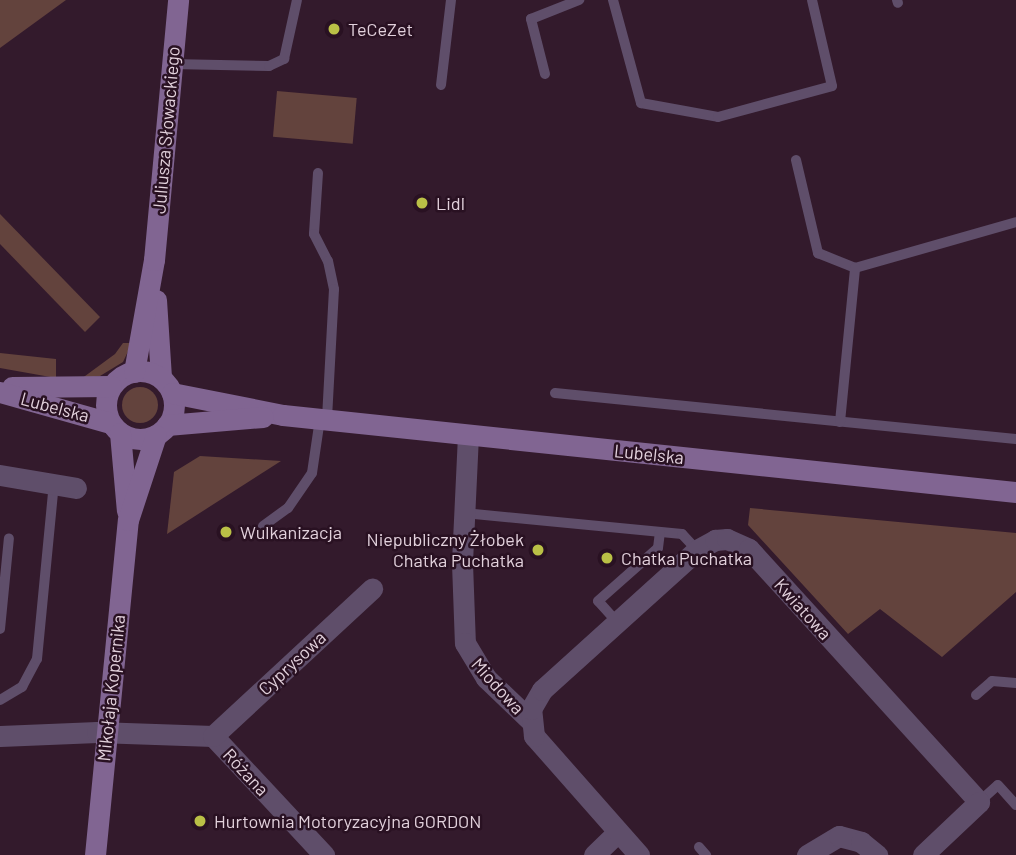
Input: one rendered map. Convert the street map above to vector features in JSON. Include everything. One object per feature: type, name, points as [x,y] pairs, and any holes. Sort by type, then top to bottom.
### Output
[{"type":"main road","name":"Juliusza Słowackiego","points":[[134,372],[155,260],[178,0]]},
{"type":"main road","name":"Juliusza Słowackiego","points":[[155,260],[166,386]]},
{"type":"main road","points":[[134,372],[166,386],[174,404],[161,430],[137,439],[115,428],[106,404],[111,386],[134,372]]},
{"type":"main road","name":"Lubelska","points":[[0,386],[111,386]]},
{"type":"main road","name":"Lubelska","points":[[166,386],[283,415],[1016,492]]},
{"type":"main road","name":"Lubelska","points":[[0,392],[115,428]]},
{"type":"main road","name":"Lubelska","points":[[161,430],[283,415]]},
{"type":"main road","name":"Mikołaja Kopernika","points":[[94,855],[128,520],[115,428]]},
{"type":"main road","name":"Mikołaja Kopernika","points":[[128,520],[161,430]]},
{"type":"street","name":"Miodowa","points":[[468,435],[464,513],[465,643],[486,678],[530,720],[543,748],[639,855]]},
{"type":"street","points":[[0,475],[76,488]]},
{"type":"street","name":"Kwiatowa","points":[[530,720],[541,690],[697,550],[715,540],[727,539],[749,549],[979,803]]},
{"type":"street","name":"Cyprysowa","points":[[213,736],[372,589]]},
{"type":"street","name":"Różana","points":[[0,736],[106,732],[213,736],[324,855]]},
{"type":"street","points":[[923,855],[979,803]]},
{"type":"street","points":[[594,855],[618,832]]},
{"type":"street","points":[[807,855],[839,836],[861,842],[877,855]]},
{"type":"lane","points":[[172,64],[269,66],[284,59],[297,0]]},
{"type":"lane","points":[[441,85],[451,0]]},
{"type":"lane","points":[[545,74],[531,19],[579,0]]},
{"type":"lane","points":[[613,0],[641,103],[718,117],[832,86],[813,0]]},
{"type":"lane","points":[[796,160],[818,253],[855,268],[1016,222]]},
{"type":"lane","points":[[263,526],[288,508],[312,472],[323,419],[334,289],[328,261],[314,234],[318,173]]},
{"type":"lane","points":[[840,422],[855,268]]},
{"type":"lane","points":[[555,393],[1016,439]]},
{"type":"lane","points":[[0,701],[22,687],[37,659],[54,484]]},
{"type":"lane","points":[[464,513],[682,534],[697,550]]},
{"type":"lane","points":[[617,622],[598,601],[658,548],[660,532]]},
{"type":"lane","points":[[0,629],[9,538]]},
{"type":"lane","points":[[976,695],[992,681],[1016,683]]},
{"type":"lane","points":[[979,803],[998,785],[1016,805]]},
{"type":"shaded area","points":[[0,0],[66,0],[0,48]]},
{"type":"shaded area","points":[[277,91],[357,98],[353,144],[273,137]]},
{"type":"shaded area","points":[[0,214],[100,317],[85,332],[0,244]]},
{"type":"shaded area","points":[[123,343],[132,343],[123,362],[100,376],[81,379],[115,354]]},
{"type":"shaded area","points":[[0,353],[56,359],[56,378],[0,368]]},
{"type":"shaded area","points":[[140,387],[153,392],[158,405],[153,418],[140,423],[127,418],[122,405],[127,392]]},
{"type":"shaded area","points":[[200,456],[281,461],[167,534],[174,472]]},
{"type":"shaded area","points":[[750,508],[1016,533],[1016,592],[942,657],[880,609],[848,634],[748,525]]},
{"type":"place","name":"TeCeZet","points":[[334,29]]},
{"type":"place","name":"Lidl","points":[[422,203]]},
{"type":"place","name":"Wulkanizacja","points":[[226,532]]},
{"type":"place","name":"Niepubliczny Żłobek Chatka Puchatka","points":[[538,550]]},
{"type":"place","name":"Chatka Puchatka","points":[[607,558]]},
{"type":"place","name":"Hurtownia Motoryzacyjna GORDON","points":[[200,821]]}]
